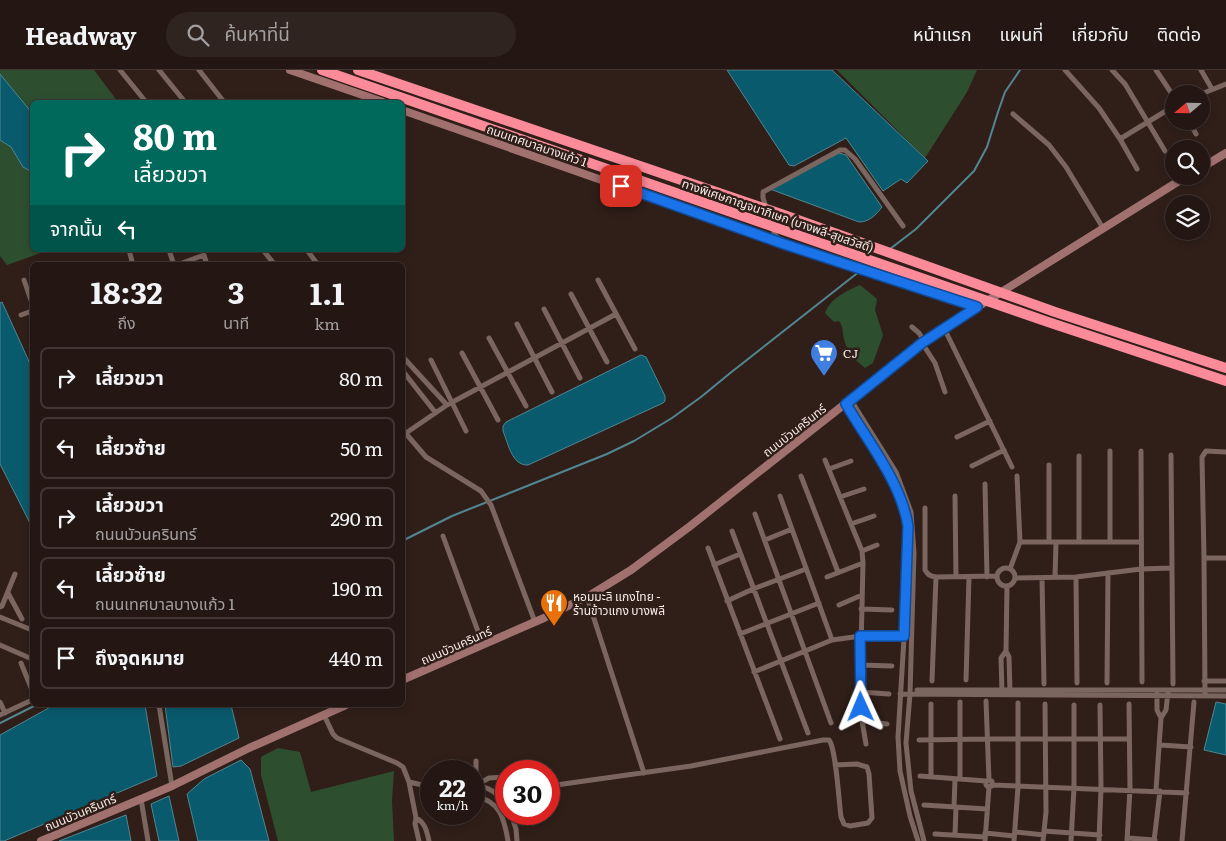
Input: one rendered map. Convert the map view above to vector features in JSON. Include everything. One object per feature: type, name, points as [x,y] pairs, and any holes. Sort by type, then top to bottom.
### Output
[{"type":"highway","name":"ทางพิเศษกาญจนาภิเษก (บางพลี-สุขสวัสดิ์)","points":[[322,70],[1048,322],[1226,381]]},
{"type":"highway","name":"ทางพิเศษกาญจนาภิเษก (บางพลี-สุขสวัสดิ์)","points":[[358,70],[784,215],[1037,306],[1226,368]]},
{"type":"street","points":[[120,70],[144,100]]},
{"type":"street","points":[[159,70],[183,100]]},
{"type":"street","points":[[199,70],[222,100]]},
{"type":"street","points":[[290,70],[376,100]]},
{"type":"street","points":[[1065,70],[1100,108],[1136,169]]},
{"type":"street","points":[[1112,70],[1126,84],[1165,151]]},
{"type":"street","points":[[1156,70],[1166,85]]},
{"type":"street","points":[[1202,70],[1212,89],[1226,84]]},
{"type":"street","name":"ถนนเทศบาลบางแก้ว 1","points":[[405,111],[784,244],[977,307]]},
{"type":"street","points":[[1120,140],[1165,112]]},
{"type":"street","points":[[1014,114],[1049,145],[1066,167],[1103,228]]},
{"type":"street","points":[[1194,130],[1196,134]]},
{"type":"street","points":[[784,244],[775,235],[762,198],[763,192],[840,150],[845,150],[855,160],[903,226]]},
{"type":"street","points":[[1210,163],[1226,154]]},
{"type":"street","name":"ถนนบัวนครินทร์","points":[[405,679],[535,622],[587,597],[631,570],[662,548],[923,342],[1172,185]]},
{"type":"street","points":[[265,252],[273,262]]},
{"type":"street","points":[[184,262],[204,255],[206,262]]},
{"type":"street","points":[[24,280],[30,297]]},
{"type":"street","points":[[598,280],[635,349]]},
{"type":"street","points":[[571,294],[606,362]]},
{"type":"street","points":[[544,310],[580,378]]},
{"type":"street","points":[[21,315],[30,312]]},
{"type":"street","points":[[405,430],[449,403],[616,314]]},
{"type":"street","points":[[517,324],[552,392]]},
{"type":"street","points":[[912,326],[919,333],[935,363],[945,392]]},
{"type":"street","points":[[944,328],[1012,466]]},
{"type":"street","points":[[489,338],[526,406]]},
{"type":"street","points":[[462,353],[498,420]]},
{"type":"street","points":[[405,359],[449,403]]},
{"type":"street","points":[[431,360],[449,403],[466,431]]},
{"type":"street","points":[[405,374],[435,412]]},
{"type":"street","points":[[848,402],[897,488],[905,509],[908,526],[898,737],[900,771],[910,816],[918,841]]},
{"type":"street","points":[[848,402],[896,472],[911,512],[914,553],[910,692],[906,743],[914,808],[924,841]]},
{"type":"street","points":[[957,437],[990,421]]},
{"type":"street","points":[[405,432],[426,457],[481,491],[491,505],[535,622]]},
{"type":"street","points":[[972,466],[1004,450]]},
{"type":"street","points":[[1110,451],[1110,542]]},
{"type":"street","points":[[1141,451],[1142,682]]},
{"type":"street","points":[[1205,693],[1202,457],[1206,451],[1226,452]]},
{"type":"street","points":[[1171,455],[1173,684]]},
{"type":"street","points":[[1079,456],[1079,542]]},
{"type":"street","points":[[825,460],[862,551],[860,692],[866,744]]},
{"type":"street","points":[[829,469],[851,461]]},
{"type":"street","points":[[1049,465],[1049,542]]},
{"type":"street","points":[[802,476],[838,572]]},
{"type":"street","points":[[1010,569],[1020,542],[1017,476]]},
{"type":"street","points":[[986,484],[987,576]]},
{"type":"street","points":[[840,497],[864,489]]},
{"type":"street","points":[[780,496],[832,640]]},
{"type":"street","points":[[955,496],[956,577]]},
{"type":"street","points":[[925,508],[925,570],[930,576],[997,576]]},
{"type":"street","points":[[755,514],[831,723]]},
{"type":"street","points":[[850,524],[874,516]]},
{"type":"street","points":[[764,540],[792,529]]},
{"type":"street","points":[[732,531],[808,733]]},
{"type":"street","points":[[443,536],[483,645]]},
{"type":"street","points":[[1020,542],[1141,542]]},
{"type":"street","points":[[1055,577],[1056,542]]},
{"type":"street","points":[[862,551],[877,545]]},
{"type":"street","points":[[708,548],[780,739]]},
{"type":"street","points":[[714,566],[740,554]]},
{"type":"street","points":[[1204,558],[1226,558]]},
{"type":"street","points":[[827,577],[863,564]]},
{"type":"street","points":[[1015,578],[1076,577],[1142,569],[1171,568]]},
{"type":"street","points":[[727,601],[779,578],[806,569]]},
{"type":"street","points":[[1003,569],[1010,569],[1014,573],[1015,578],[1013,583],[1007,586],[1000,584],[997,576],[1003,569]]},
{"type":"street","points":[[1107,682],[1108,573]]},
{"type":"street","points":[[0,608],[15,574]]},
{"type":"street","points":[[932,681],[936,577]]},
{"type":"street","points":[[966,680],[969,577]]},
{"type":"street","points":[[1076,577],[1077,683]]},
{"type":"street","points":[[1042,578],[1044,684]]},
{"type":"street","points":[[1007,586],[1006,651],[1009,657],[1010,693]]},
{"type":"street","points":[[8,593],[22,618]]},
{"type":"street","points":[[839,605],[862,595]]},
{"type":"street","points":[[587,597],[644,773]]},
{"type":"street","points":[[740,634],[819,603]]},
{"type":"street","points":[[861,609],[892,610]]},
{"type":"street","points":[[0,617],[30,629]]},
{"type":"street","points":[[754,672],[832,640],[860,636],[912,637]]},
{"type":"street","points":[[0,645],[30,658]]},
{"type":"street","points":[[1002,693],[1001,658],[1006,651]]},
{"type":"street","points":[[21,663],[30,685]]},
{"type":"street","points":[[861,665],[892,666]]},
{"type":"street","points":[[1204,681],[1226,681]]},
{"type":"street","points":[[901,692],[1205,693],[1226,690]]},
{"type":"street","points":[[860,692],[890,694]]},
{"type":"street","points":[[1157,693],[1157,710],[1162,718]]},
{"type":"street","points":[[1129,704],[1130,789],[1127,839],[1154,840],[1162,718],[1166,710],[1168,693]]},
{"type":"street","points":[[1205,693],[1226,696]]},
{"type":"street","points":[[0,702],[2,714],[30,701]]},
{"type":"street","points":[[985,837],[989,783],[986,701]]},
{"type":"street","points":[[955,835],[960,702]]},
{"type":"street","points":[[1182,841],[1194,702]]},
{"type":"street","points":[[1014,836],[1018,787],[1018,703]]},
{"type":"street","points":[[931,704],[931,778]]},
{"type":"street","points":[[1043,836],[1046,787],[1045,704]]},
{"type":"street","points":[[1071,841],[1074,788],[1074,705]]},
{"type":"street","points":[[1099,841],[1101,788],[1100,705]]},
{"type":"street","points":[[159,707],[172,786]]},
{"type":"street","name":"ถนนบัวนครินทร์","points":[[41,841],[172,786],[249,748],[342,707]]},
{"type":"street","points":[[324,715],[336,738],[398,763],[403,767],[409,782],[418,840],[428,838],[423,823],[416,818]]},
{"type":"street","points":[[862,721],[887,724]]},
{"type":"street","points":[[919,740],[1129,739]]},
{"type":"street","points":[[560,784],[691,766],[829,740],[833,744],[835,766],[841,817],[844,824],[850,826],[868,823],[872,818],[867,767],[857,764],[835,766]]},
{"type":"street","points":[[1160,745],[1191,747]]},
{"type":"street","points":[[900,771],[908,770]]},
{"type":"street","points":[[920,776],[1018,787],[1130,789],[1187,793]]},
{"type":"street","points":[[409,782],[420,784]]},
{"type":"street","points":[[141,799],[148,841]]},
{"type":"street","points":[[485,800],[495,804],[502,814],[508,841]]},
{"type":"street","points":[[924,805],[987,810]]},
{"type":"street","points":[[515,825],[517,841]]},
{"type":"street","points":[[506,830],[516,829]]},
{"type":"street","points":[[935,834],[985,837],[1100,834]]},
{"type":"green space","points":[[0,70],[94,70],[116,100],[30,100],[30,252],[43,252],[7,265],[0,256]]},
{"type":"green space","points":[[837,70],[977,70],[967,92],[925,158]]},
{"type":"green space","points":[[860,285],[877,299],[875,310],[883,335],[873,363],[865,368],[847,348],[839,321],[834,322],[825,313],[835,299]]},
{"type":"green space","points":[[278,748],[300,752],[311,792],[394,771],[392,801],[394,841],[278,841],[261,775],[261,757]]},
{"type":"water","points":[[727,70],[832,70],[928,161],[907,183],[901,179],[883,191],[846,138],[794,166],[789,165]]},
{"type":"water","points":[[0,74],[30,111],[30,171],[23,167],[11,147],[0,140]]},
{"type":"water","points":[[839,153],[846,155],[882,207],[869,219],[859,222],[770,189]]},
{"type":"water","points":[[2,302],[30,364],[30,523],[0,464],[0,303]]},
{"type":"water","points":[[641,355],[646,357],[665,396],[663,403],[528,465],[518,462],[514,458],[503,431],[503,426],[506,422]]},
{"type":"water","points":[[1216,702],[1226,704],[1226,755],[1204,750]]},
{"type":"water","points":[[50,707],[145,707],[157,776],[4,841],[0,841],[0,735]]},
{"type":"water","points":[[165,707],[231,707],[239,738],[181,766],[173,767]]},
{"type":"water","points":[[241,760],[250,769],[269,841],[198,841],[187,794],[204,779]]},
{"type":"water","points":[[169,796],[179,841],[159,841],[151,804]]},
{"type":"water","points":[[126,815],[131,841],[59,841]]},
{"type":"waterway","points":[[890,249],[916,229],[974,171],[987,147],[1005,92],[1020,70]]},
{"type":"waterway","points":[[405,540],[452,516],[607,454],[634,441],[672,418],[701,397],[860,271]]},
{"type":"waterway","points":[[0,723],[32,707]]},
{"type":"place","name":"CJ","points":[[824,377]]},
{"type":"place","name":"หอมมะลิ เเกงไทย - ร้านข้าวแกง บางพลี","points":[[554,627]]},
{"type":"route","points":[[621,186],[784,244],[977,307],[922,343],[846,404],[897,488],[905,509],[908,526],[904,636],[860,636],[861,707]]}]
